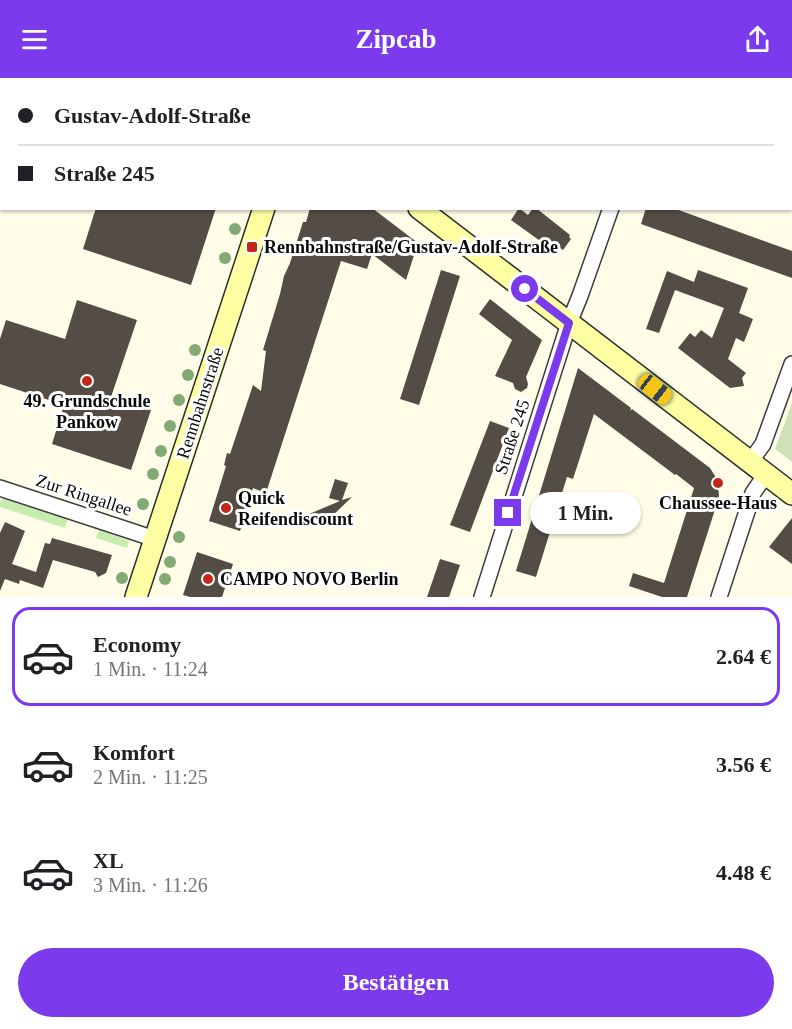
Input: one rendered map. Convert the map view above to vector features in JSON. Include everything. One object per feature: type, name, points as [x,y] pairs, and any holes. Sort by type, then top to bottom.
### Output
[{"type":"street","name":"Rennbahnstraße","points":[[136,597],[263,210]]},
{"type":"street","points":[[422,210],[792,494]]},
{"type":"street","name":"Straße 245","points":[[482,597],[569,323],[610,210]]},
{"type":"street","points":[[719,597],[753,494],[763,444],[792,363]]},
{"type":"street","name":"Zur Ringallee","points":[[0,488],[155,539]]},
{"type":"green space","points":[[792,403],[792,462],[775,449]]},
{"type":"green space","points":[[4,498],[68,519],[65,528],[0,507],[0,502]]},
{"type":"green space","points":[[99,530],[129,541],[127,548],[96,538]]},
{"type":"building","points":[[95,210],[215,210],[191,285],[83,249]]},
{"type":"building","points":[[309,210],[375,210],[418,243],[406,280],[372,254],[367,269],[341,261],[266,493],[253,488],[240,531],[209,521],[226,466],[224,465],[227,453],[230,454],[253,385],[261,391],[266,351],[263,350],[284,276],[303,222],[306,222]]},
{"type":"building","points":[[518,210],[528,215],[532,210],[539,210],[570,235],[571,239],[563,250],[560,248],[557,253],[511,220]]},
{"type":"building","points":[[645,210],[679,210],[792,251],[792,278],[641,224]]},
{"type":"building","points":[[441,270],[460,276],[419,405],[400,399]]},
{"type":"building","points":[[698,270],[748,288],[739,313],[753,319],[744,342],[736,338],[728,359],[746,373],[742,378],[744,386],[730,388],[678,348],[690,333],[695,337],[701,330],[712,338],[724,308],[675,290],[659,333],[646,329],[667,271],[694,282]]},
{"type":"building","points":[[490,299],[542,340],[526,377],[527,388],[521,392],[515,389],[513,383],[495,376],[512,340],[479,314]]},
{"type":"building","points":[[77,300],[137,320],[111,397],[151,410],[131,470],[52,444],[64,405],[0,384],[0,339],[6,320],[65,339]]},
{"type":"building","points":[[578,368],[631,408],[630,411],[632,409],[710,468],[715,476],[719,497],[687,597],[662,597],[629,586],[633,573],[664,583],[694,488],[594,414],[573,479],[567,477],[536,577],[516,571]]},
{"type":"building","points":[[490,421],[509,428],[470,532],[450,525]]},
{"type":"building","points":[[335,479],[348,483],[342,500],[352,497],[329,519],[313,527],[309,514],[340,501],[329,498]]},
{"type":"building","points":[[792,518],[792,564],[769,547]]},
{"type":"building","points":[[5,522],[25,531],[12,564],[36,572],[45,543],[50,544],[52,538],[112,555],[106,573],[98,577],[95,572],[53,560],[43,588],[20,580],[19,584],[5,579],[0,591],[0,533]]},
{"type":"building","name":"CAMPO NOVO Berlin","points":[[197,552],[233,564],[222,597],[183,595]]},
{"type":"building","points":[[440,559],[460,565],[449,597],[427,597]]},
{"type":"place","name":"Rennbahnstraße/Gustav-Adolf-Straße","points":[[252,247]]},
{"type":"place","name":"49. Grundschule Pankow","points":[[87,381]]},
{"type":"place","name":"Chaussee-Haus","points":[[718,483]]},
{"type":"place","name":"Quick Reifendiscount","points":[[226,508]]},
{"type":"place","name":"CAMPO NOVO Berlin","points":[[208,579]]},
{"type":"route","points":[[508,513],[569,323],[525,289]]}]
